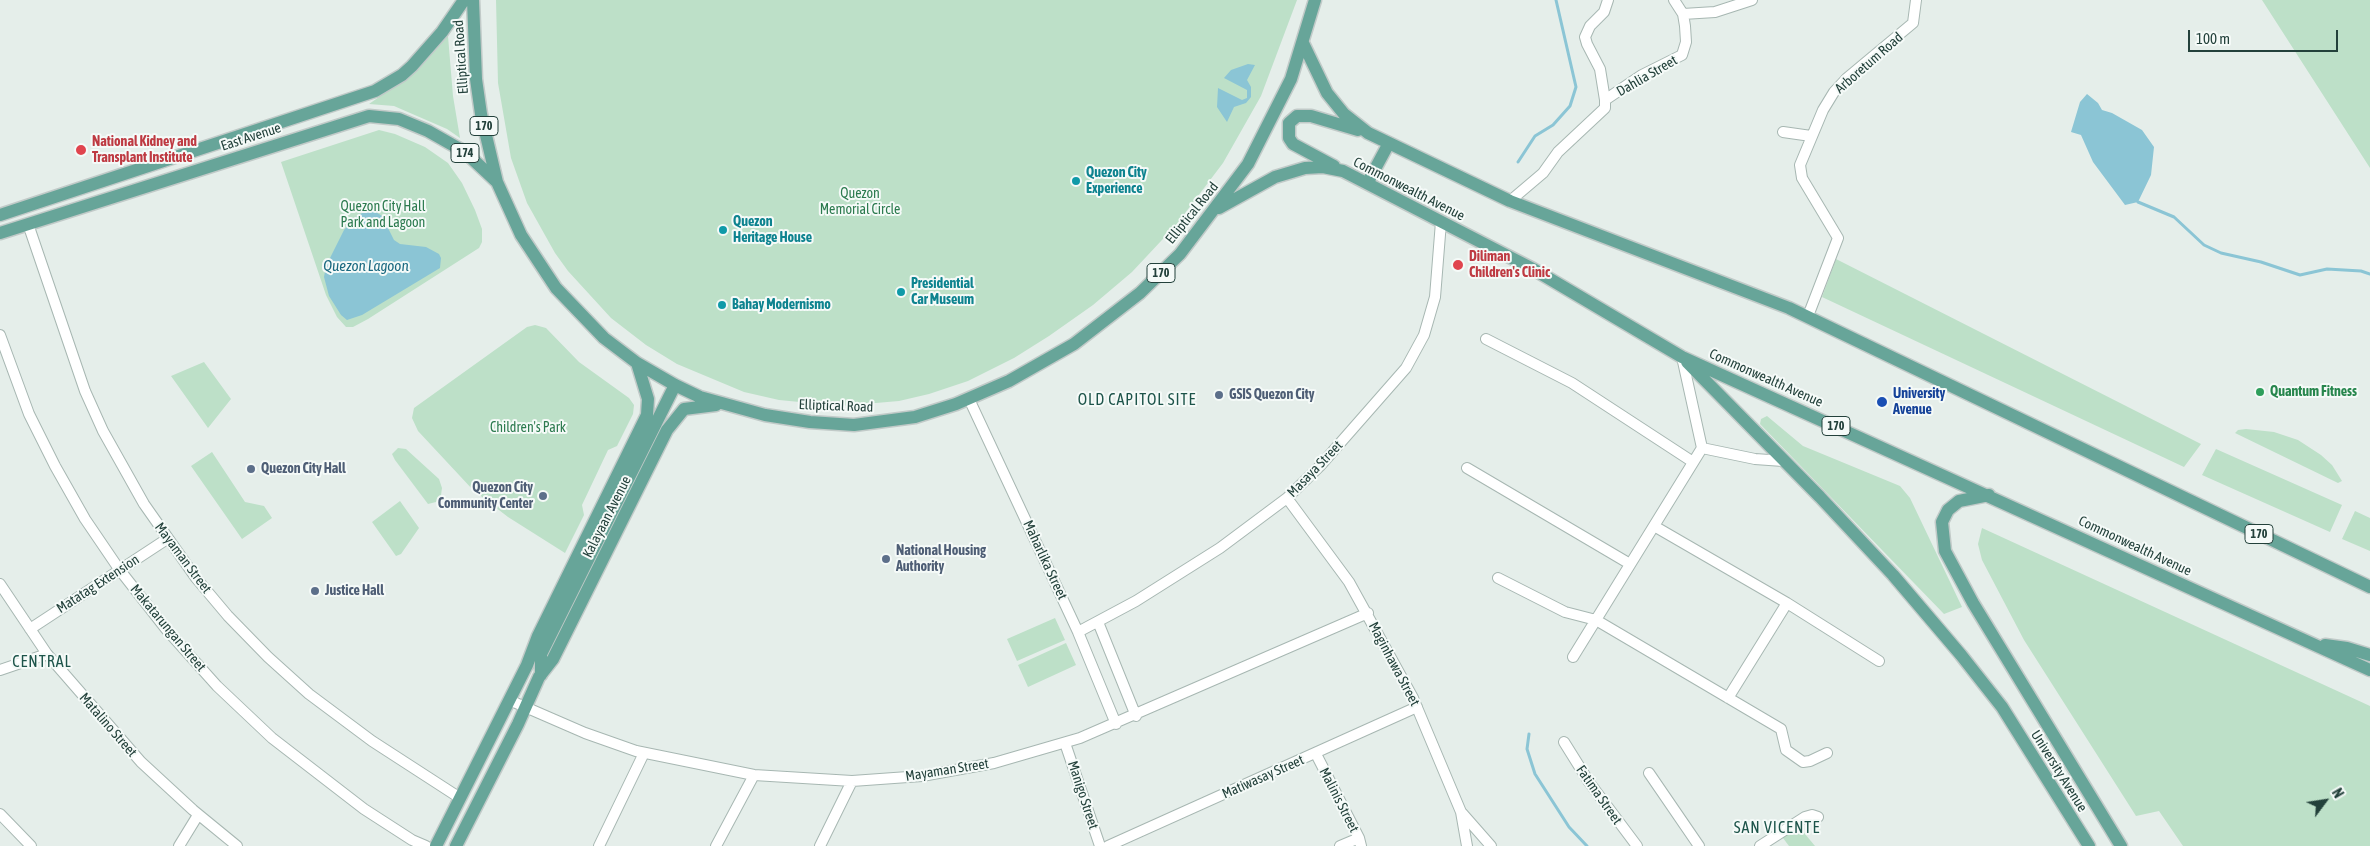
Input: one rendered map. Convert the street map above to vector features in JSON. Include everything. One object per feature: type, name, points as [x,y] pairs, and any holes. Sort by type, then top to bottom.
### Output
[{"type":"main road","name":"East Avenue","points":[[0,214],[375,91],[402,75],[412,66],[442,32],[464,0]]},
{"type":"main road","name":"Elliptical Road","points":[[474,0],[476,79],[481,114],[497,182],[521,235],[556,288],[604,338],[637,363],[675,385],[724,404],[787,419],[854,425],[914,417],[969,399],[1009,382],[1051,359],[1119,311],[1180,254],[1232,187],[1263,139],[1284,97],[1303,43],[1315,0]]},
{"type":"main road","name":"170","points":[[1303,43],[1327,93],[1344,114],[1368,133],[1510,201],[1808,316],[2370,587]]},
{"type":"main road","name":"East Avenue","points":[[0,233],[370,116],[399,118],[428,131],[465,152],[497,182]]},
{"type":"main road","points":[[1343,171],[1293,144],[1288,130],[1289,123],[1297,116],[1311,116],[1368,133]]},
{"type":"main road","points":[[1368,182],[1389,143]]},
{"type":"main road","name":"Commonwealth Avenue","points":[[1215,210],[1275,177],[1297,170],[1323,167],[1343,171],[1368,182],[1441,222],[1533,268],[1682,357],[1989,495],[2370,670]]},
{"type":"main road","name":"University Avenue","points":[[1682,357],[1893,575],[1977,674],[2002,707],[2089,846]]},
{"type":"main road","points":[[637,363],[653,418]]},
{"type":"main road","name":"Kalayaan Avenue","points":[[436,846],[527,665],[538,636],[653,418],[675,385]]},
{"type":"main road","name":"Kalayaan Avenue","points":[[456,846],[541,675],[553,659],[667,430],[684,409],[724,404]]},
{"type":"main road","name":"Kalayaan Avenue","points":[[541,675],[541,654],[653,418]]},
{"type":"main road","name":"University Avenue","points":[[1989,495],[1959,501],[1948,510],[1942,522],[1945,551],[1973,603],[2121,846]]},
{"type":"main road","points":[[2312,644],[2347,648],[2370,655]]},
{"type":"main road","name":"Kalayaan Avenue","points":[[527,665],[541,654]]},
{"type":"street","points":[[1606,100],[1600,69],[1586,44],[1586,37],[1590,26],[1604,12],[1608,0]]},
{"type":"street","name":"Dahlia Street","points":[[1510,201],[1543,173],[1566,144],[1602,112],[1606,100],[1642,75],[1682,55],[1686,42],[1683,14],[1674,0]]},
{"type":"street","points":[[1683,14],[1715,12],[1752,0]]},
{"type":"street","name":"Arboretum Road","points":[[1808,316],[1838,238],[1800,170],[1800,165],[1811,136],[1834,92],[1847,78],[1913,23],[1916,0]]},
{"type":"street","points":[[1783,132],[1811,136]]},
{"type":"street","name":"Masaya Street","points":[[1078,632],[1199,563],[1287,498],[1320,466],[1406,368],[1415,353],[1431,318],[1435,298],[1441,222]]},
{"type":"street","name":"Mayaman Street","points":[[28,224],[85,392],[123,468],[167,539],[228,616],[309,694],[372,741],[460,798]]},
{"type":"street","name":"Makatarungan Street","points":[[0,335],[29,414],[55,466],[85,519],[119,569],[166,629],[204,672],[272,738],[364,809],[412,840],[426,846]]},
{"type":"street","points":[[1486,339],[1572,383],[1693,462]]},
{"type":"street","points":[[1573,657],[1702,448],[1682,357]]},
{"type":"street","name":"Maharlika Street","points":[[969,399],[1078,632],[1116,724]]},
{"type":"street","points":[[1702,448],[1755,459],[1783,461]]},
{"type":"street","points":[[1467,468],[1630,564]]},
{"type":"street","name":"Maginhawa Street","points":[[1287,498],[1349,582],[1368,613],[1417,707],[1461,812],[1467,846]]},
{"type":"street","points":[[1654,526],[1787,603],[1878,661]]},
{"type":"street","name":"Matatag Extension","points":[[30,628],[167,539]]},
{"type":"street","points":[[1498,578],[1565,612],[1596,620],[1780,729],[1786,750],[1803,762],[1810,761],[1827,753]]},
{"type":"street","name":"Matalino Street","points":[[0,584],[47,654],[140,762],[198,815],[237,846]]},
{"type":"street","points":[[1728,698],[1787,603]]},
{"type":"street","name":"Mayaman Street","points":[[510,700],[584,733],[644,753],[754,775],[852,781],[948,772],[994,763],[1065,743],[1116,724],[1368,613]]},
{"type":"street","points":[[1098,622],[1136,716]]},
{"type":"street","points":[[0,670],[47,654]]},
{"type":"street","name":"Matiwasay Street","points":[[1108,846],[1417,707]]},
{"type":"street","name":"Fatima Street","points":[[1564,742],[1593,789],[1637,846]]},
{"type":"street","name":"Manigo Street","points":[[1065,743],[1100,846]]},
{"type":"street","points":[[599,846],[644,753]]},
{"type":"street","name":"Malinis Street","points":[[1316,754],[1360,842]]},
{"type":"street","points":[[1649,773],[1699,846]]},
{"type":"street","points":[[716,846],[754,775]]},
{"type":"street","points":[[820,846],[852,781]]},
{"type":"street","points":[[1461,812],[1491,846]]},
{"type":"street","points":[[0,814],[31,846]]},
{"type":"street","points":[[179,846],[198,815]]},
{"type":"street","points":[[1760,846],[1805,817],[1812,815],[1818,817]]},
{"type":"street","points":[[1340,846],[1360,842]]},
{"type":"green space","name":"Quezon Memorial Circle","points":[[496,0],[1297,0],[1261,96],[1223,163],[1176,225],[1132,272],[1093,305],[1049,336],[1014,358],[968,381],[929,394],[899,401],[841,406],[779,400],[744,392],[677,364],[646,345],[611,318],[568,271],[555,253],[527,203],[511,158],[498,83]]},
{"type":"green space","points":[[2262,0],[2370,0],[2370,168]]},
{"type":"green space","points":[[448,36],[453,96],[460,138],[447,129],[394,106],[369,104],[419,69]]},
{"type":"green space","name":"Quezon City Hall Park and Lagoon","points":[[379,130],[395,134],[425,147],[448,163],[462,183],[475,210],[482,229],[482,242],[479,248],[368,319],[353,327],[346,327],[337,317],[326,295],[281,162]]},
{"type":"green space","points":[[1836,259],[2201,444],[2184,467],[1822,297]]},
{"type":"green space","name":"Children's Park","points":[[535,325],[546,328],[579,362],[629,398],[634,405],[633,414],[617,446],[608,450],[582,505],[584,515],[565,553],[508,517],[473,490],[418,431],[412,418],[414,408],[527,327]]},
{"type":"green space","points":[[204,362],[231,399],[208,428],[171,376]]},
{"type":"green space","points":[[1767,416],[1803,446],[1900,486],[1910,498],[1962,607],[1944,614],[1760,424],[1761,419]]},
{"type":"green space","points":[[2238,430],[2274,432],[2298,440],[2321,455],[2332,465],[2342,481],[2338,483],[2235,433]]},
{"type":"green space","points":[[398,448],[406,449],[439,479],[442,488],[441,495],[436,502],[428,504],[395,460],[392,454]]},
{"type":"green space","points":[[2216,449],[2342,505],[2330,532],[2202,475]]},
{"type":"green space","points":[[212,452],[245,502],[264,506],[272,518],[242,539],[191,466]]},
{"type":"green space","points":[[400,501],[419,528],[401,554],[396,556],[372,522]]},
{"type":"green space","points":[[2355,511],[2370,518],[2370,551],[2342,539]]},
{"type":"green space","points":[[1982,528],[2370,706],[2370,846],[2183,846],[2159,811],[2136,816],[2024,640],[1982,560],[1978,544]]},
{"type":"green space","points":[[1055,618],[1065,640],[1017,661],[1007,639]]},
{"type":"green space","points":[[1066,643],[1076,665],[1028,687],[1018,665]]},
{"type":"green space","points":[[1795,822],[1815,846],[1789,846],[1780,834]]},
{"type":"water","points":[[1248,64],[1255,65],[1247,80],[1251,87],[1251,97],[1246,103],[1234,107],[1227,122],[1217,107],[1218,88],[1242,100],[1247,98],[1247,90],[1224,78],[1231,70]]},
{"type":"water","points":[[2087,94],[2098,103],[2102,110],[2112,113],[2142,130],[2154,147],[2151,175],[2138,202],[2125,205],[2093,162],[2081,135],[2071,132],[2080,102]]},
{"type":"water","name":"Quezon Lagoon","points":[[371,209],[382,216],[394,240],[400,244],[426,247],[439,254],[441,258],[440,268],[362,315],[347,320],[341,315],[329,296],[324,277],[326,266],[344,230],[358,215]]},
{"type":"waterway","points":[[1518,162],[1535,136],[1553,125],[1570,106],[1576,87],[1556,0]]},
{"type":"waterway","points":[[2138,202],[2174,217],[2204,245],[2221,253],[2261,262],[2300,275],[2327,269],[2361,271],[2370,274]]},
{"type":"waterway","points":[[1529,734],[1527,749],[1535,774],[1569,827],[1587,846]]},
{"type":"place","name":"National Kidney and Transplant Institute","points":[[81,150]]},
{"type":"place","name":"Quezon City Experience","points":[[1076,181]]},
{"type":"place","name":"Quezon Heritage House","points":[[723,230]]},
{"type":"place","name":"Diliman Children's Clinic","points":[[1458,265]]},
{"type":"place","name":"Presidential Car Museum","points":[[901,292]]},
{"type":"place","name":"Bahay Modernismo","points":[[722,305]]},
{"type":"place","name":"Quantum Fitness","points":[[2260,392]]},
{"type":"place","name":"GSIS Quezon City","points":[[1219,395]]},
{"type":"place","name":"University Avenue","points":[[1882,402]]},
{"type":"place","name":"Quezon City Hall","points":[[251,469]]},
{"type":"place","name":"Quezon City Community Center","points":[[543,496]]},
{"type":"place","name":"National Housing Authority","points":[[886,559]]},
{"type":"place","name":"Justice Hall","points":[[315,591]]},
{"type":"district","name":"OLD CAPITOL SITE","points":[[1137,400]]},
{"type":"district","name":"CENTRAL","points":[[42,662]]},
{"type":"district","name":"SAN VICENTE","points":[[1777,828]]}]
